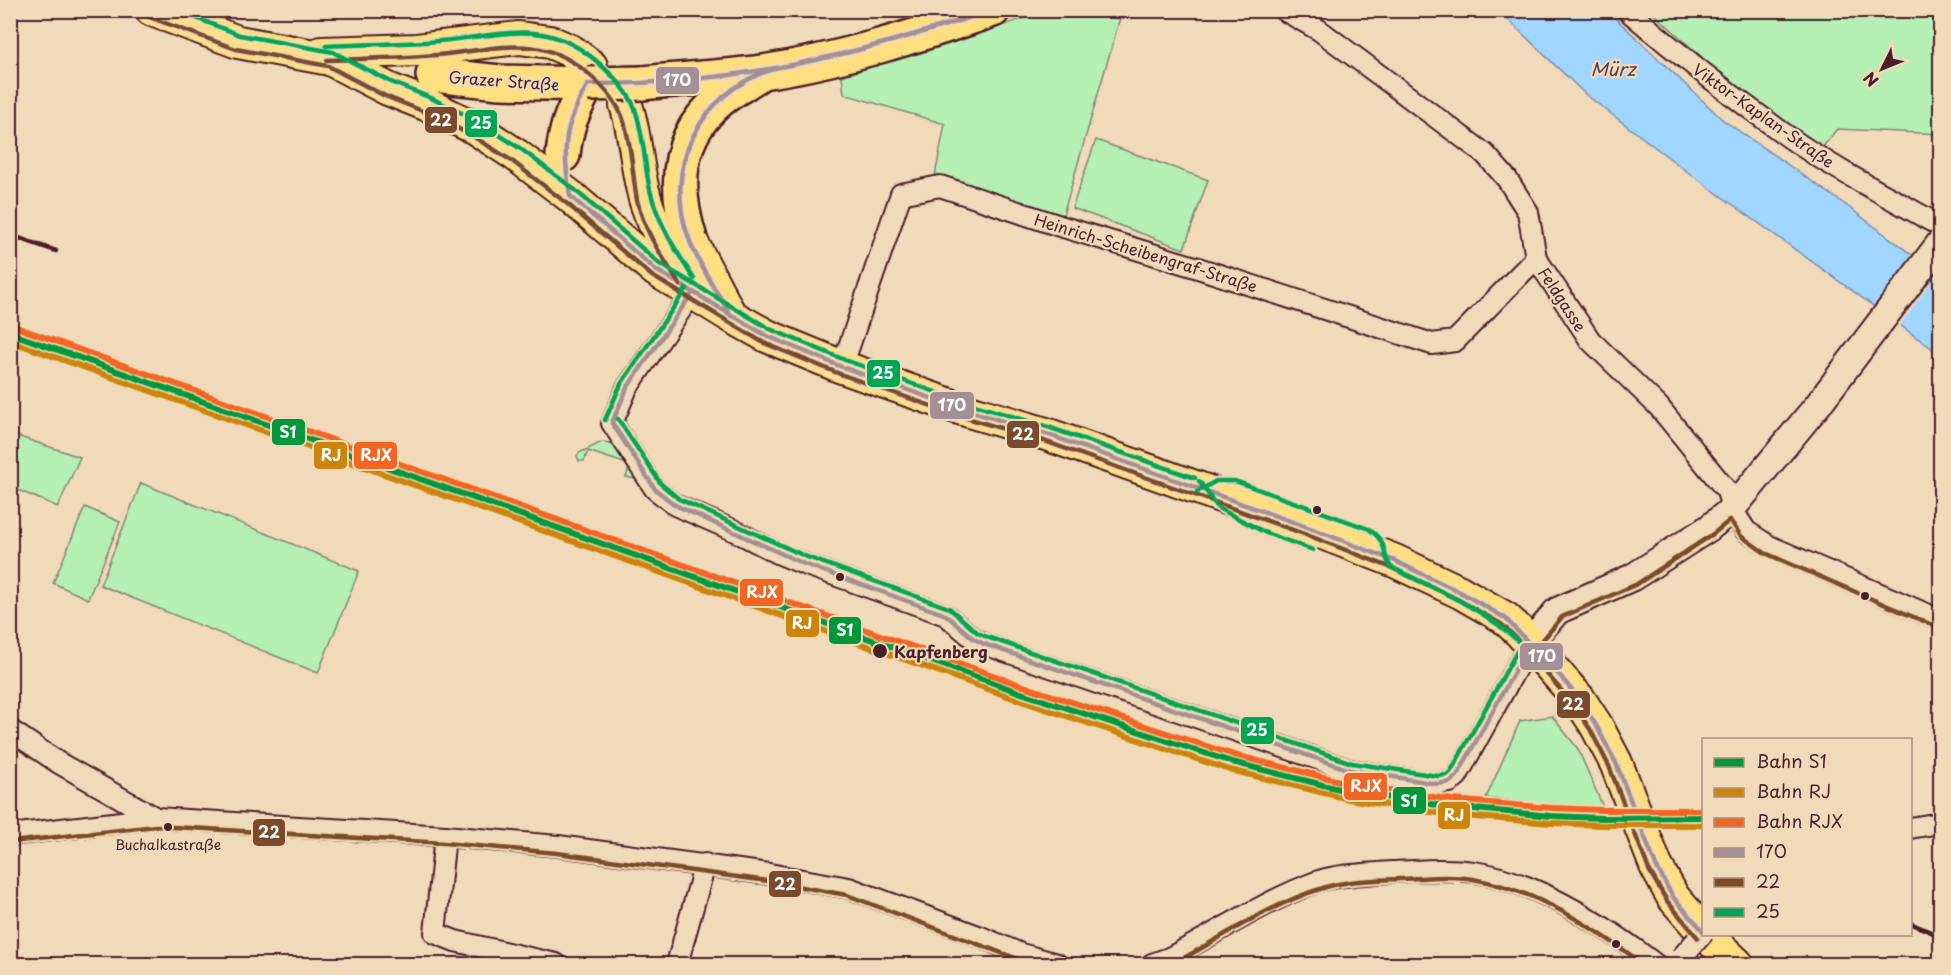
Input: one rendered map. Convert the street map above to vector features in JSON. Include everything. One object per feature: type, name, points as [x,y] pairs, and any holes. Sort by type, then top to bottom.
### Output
[{"type":"highway","points":[[690,239],[681,211],[682,159],[690,137],[704,117],[715,88],[763,71],[875,46],[983,12]]},
{"type":"highway","name":"Grazer Straße","points":[[433,75],[500,82],[590,75],[634,94],[715,88]]},
{"type":"highway","points":[[563,155],[565,132],[572,111],[590,75]]},
{"type":"main road","points":[[152,10],[238,42],[297,54],[417,50],[519,38],[550,42],[571,51],[590,75]]},
{"type":"main road","name":"Grazer Straße","points":[[297,54],[433,75]]},
{"type":"main road","points":[[330,59],[388,89],[475,128],[516,155],[570,196],[656,270],[767,336],[842,367],[959,408],[1047,434],[1192,485],[1395,561],[1460,591],[1505,618],[1579,699],[1616,763],[1656,866],[1673,897],[1702,931]]},
{"type":"main road","points":[[634,94],[632,125],[646,203],[669,254],[693,292]]},
{"type":"main road","points":[[563,155],[570,196]]},
{"type":"main road","points":[[690,239],[731,316]]},
{"type":"main road","points":[[1707,936],[1737,964]]},
{"type":"street","name":"Feldgasse","points":[[1284,10],[1319,30],[1485,154],[1507,179],[1528,212],[1536,258],[1590,340],[1659,407],[1727,491],[1732,509],[1746,531],[1769,546],[1941,620]]},
{"type":"street","name":"Viktor-Kaplan-Straße","points":[[1627,10],[1671,48],[1791,138],[1839,169],[1941,226]]},
{"type":"street","name":"Heinrich-Scheibengraf-Straße","points":[[842,367],[901,194],[940,186],[1432,344],[1455,341],[1536,258]]},
{"type":"street","points":[[693,292],[627,388],[612,423],[656,489],[666,499],[688,512],[735,531],[804,564],[946,615],[974,639],[984,644],[1350,770],[1438,784],[1450,782],[1457,776],[1530,643],[1557,611],[1633,577],[1715,523],[1732,509],[1817,406],[1936,249]]},
{"type":"street","points":[[10,730],[59,763],[156,819]]},
{"type":"street","points":[[10,835],[156,819],[445,836],[558,846],[705,864],[849,888],[1021,954],[1057,964]]},
{"type":"street","points":[[1912,828],[1941,823]]},
{"type":"street","points":[[445,836],[435,933],[455,941],[556,964]]},
{"type":"street","points":[[677,964],[705,864]]},
{"type":"street","points":[[1152,964],[1169,958],[1292,892],[1323,880],[1361,874],[1436,871],[1472,872],[1508,880],[1586,918],[1655,964]]},
{"type":"street","points":[[1678,961],[1702,935]]},
{"type":"green space","points":[[1048,11],[1122,11],[1063,215],[935,176],[945,124],[844,94],[842,76]]},
{"type":"green space","points":[[1651,11],[1940,11],[1940,134],[1837,129],[1822,148],[1726,79]]},
{"type":"green space","points":[[1096,140],[1208,180],[1184,249],[1072,208]]},
{"type":"green space","points":[[11,434],[80,457],[58,507],[11,487]]},
{"type":"green space","points":[[602,442],[615,445],[624,452],[637,474],[634,479],[626,477],[630,465],[588,451],[584,461],[579,461],[577,456],[579,453]]},
{"type":"green space","points":[[141,483],[359,571],[318,673],[100,585]]},
{"type":"green space","points":[[85,507],[120,522],[88,599],[53,583]]},
{"type":"green space","points":[[1552,716],[1578,749],[1603,807],[1486,798],[1520,721]]},
{"type":"water","name":"Mürz","points":[[1499,11],[1608,11],[1723,120],[1846,205],[1940,276],[1940,354],[1689,173],[1585,94]]},
{"type":"pier","points":[[1914,252],[1939,271],[1898,328],[1872,310]]},
{"type":"railway","points":[[10,235],[56,251]]},
{"type":"railway","points":[[1912,924],[1940,936]]},
{"type":"rail line","name":"RJX","points":[[13,326],[1029,688],[1234,755],[1352,784],[1452,800],[1552,808],[1702,810]]},
{"type":"rail line","name":"S1","points":[[10,333],[1027,695],[1232,762],[1351,792],[1451,807],[1602,818],[1702,817]]},
{"type":"rail line","name":"RJ","points":[[10,341],[1024,702],[1230,770],[1349,799],[1450,815],[1551,823],[1702,825]]},
{"type":"transit line","name":"25","points":[[175,10],[240,35],[333,52],[391,82],[478,121],[521,149],[575,190],[660,264],[770,329],[845,360],[961,401],[1048,427],[1195,478]]},
{"type":"transit line","name":"170","points":[[992,10],[891,41],[793,65],[693,79],[588,84],[574,113],[567,138],[566,164],[570,196],[656,270],[767,336],[842,367],[959,408],[1046,434],[1310,528],[1395,561],[1460,592],[1505,618],[1561,677],[1596,725],[1616,763],[1656,866],[1673,897],[1702,930]]},
{"type":"transit line","name":"22","points":[[149,17],[236,49],[328,66],[385,96],[425,112],[471,135],[512,161],[565,202],[652,276],[764,343],[840,374],[957,415],[1044,441],[1307,535],[1392,568],[1457,599],[1501,624],[1573,704],[1590,729],[1609,766],[1649,870],[1667,901],[1698,938]]},
{"type":"transit line","name":"25","points":[[326,46],[425,42],[525,32],[544,34],[563,40],[582,50],[612,75],[625,91],[635,109],[653,202],[668,236],[694,279]]},
{"type":"transit line","name":"22","points":[[327,60],[422,56],[517,46],[554,53],[572,62],[601,85],[620,113],[626,129],[635,190],[644,223],[680,285]]},
{"type":"transit line","name":"170","points":[[731,316],[703,269],[689,239],[682,212],[680,185],[684,160],[707,114],[725,95],[747,80],[773,69]]},
{"type":"transit line","name":"25","points":[[605,420],[621,384],[687,288]]},
{"type":"transit line","name":"170","points":[[612,423],[627,388],[693,292]]},
{"type":"transit line","name":"25","points":[[618,419],[661,484],[679,499],[807,557],[949,608],[978,633],[987,637],[1352,763],[1438,776],[1447,775],[1521,644],[1507,631],[1476,610],[1391,567],[1383,545],[1369,529],[1235,481],[1216,481],[1197,492]]},
{"type":"transit line","name":"170","points":[[612,423],[655,489],[675,505],[804,564],[946,615],[974,639],[984,644],[1350,770],[1438,784],[1450,782],[1457,776],[1530,643]]},
{"type":"transit line","name":"25","points":[[1199,481],[1218,508],[1266,533],[1313,550]]},
{"type":"transit line","name":"22","points":[[1536,648],[1562,617],[1637,584],[1713,534],[1730,520],[1741,536],[1765,553],[1937,627]]},
{"type":"transit line","name":"22","points":[[11,842],[156,826],[444,843],[557,853],[768,881],[847,895],[1031,964]]},
{"type":"transit line","name":"22","points":[[1173,964],[1265,912],[1323,888],[1361,881],[1446,877],[1496,884],[1541,901],[1584,924],[1643,964]]},
{"type":"place","name":"Kapfenberg","points":[[880,651]]},
{"type":"place","name":"Buchalkastraße","points":[[168,827]]}]
